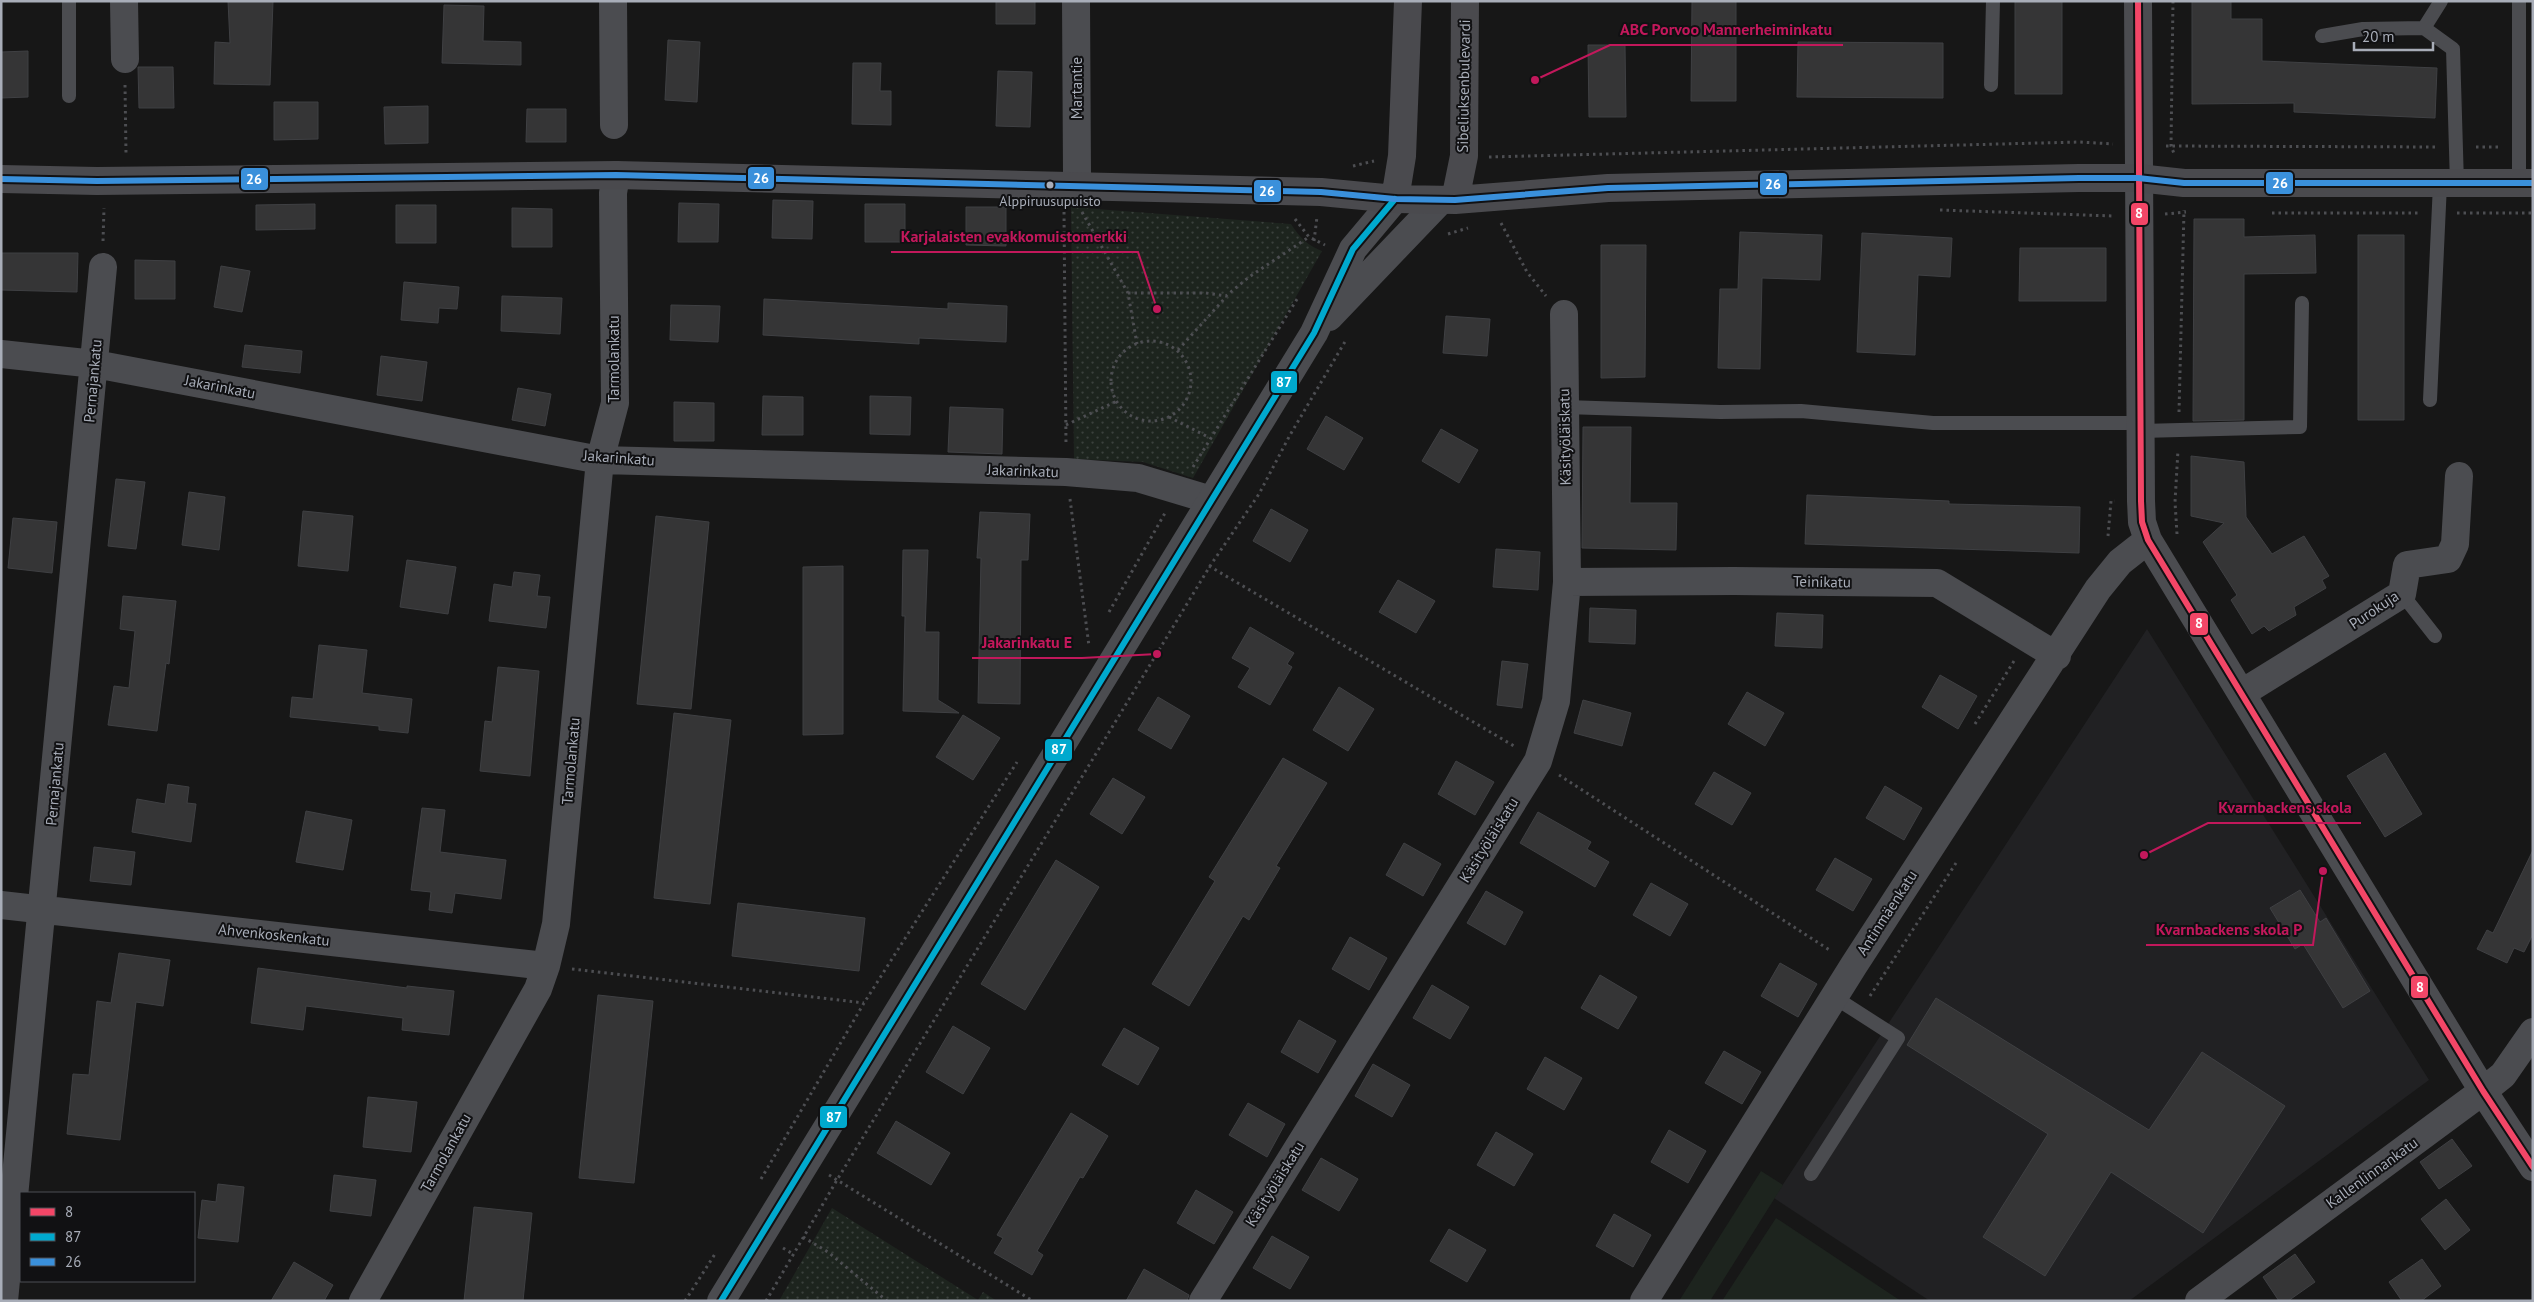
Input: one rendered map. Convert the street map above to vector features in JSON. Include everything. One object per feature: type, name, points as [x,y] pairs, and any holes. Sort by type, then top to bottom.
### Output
[{"type":"main road","points":[[1395,199],[1402,156],[1408,1]]},
{"type":"main road","name":"Sibeliuksenbulevardi","points":[[1448,200],[1464,156],[1465,1]]},
{"type":"main road","points":[[1,179],[117,181],[616,175],[1301,192],[1395,199],[1448,200],[1608,188],[1974,180],[2138,178],[2184,182],[2526,183]]},
{"type":"street","points":[[124,1],[125,59]]},
{"type":"street","points":[[613,1],[614,125]]},
{"type":"street","name":"Martantie","points":[[1076,1],[1077,174]]},
{"type":"street","points":[[2138,1],[2137,145],[2141,501],[2142,522],[2148,540],[2484,1091],[2533,1167]]},
{"type":"street","name":"Tarmolankatu","points":[[364,1301],[538,989],[546,966],[556,924],[600,460],[615,403],[613,193],[616,175]]},
{"type":"street","points":[[721,1301],[1314,333],[1353,248],[1395,199]]},
{"type":"street","points":[[1314,333],[1448,200]]},
{"type":"street","name":"Pernajankatu","points":[[4,1301],[43,910],[103,267]]},
{"type":"street","name":"Käsityöläiskatu","points":[[1203,1301],[1538,761],[1556,701],[1567,582],[1564,314]]},
{"type":"street","name":"Jakarinkatu","points":[[1,354],[95,364],[600,460],[1066,472],[1138,478],[1211,500]]},
{"type":"street","name":"Purokuja","points":[[2242,693],[2402,594],[2407,565],[2448,559],[2455,544],[2459,476]]},
{"type":"street","name":"Antinmäenkatu","points":[[1644,1301],[1834,996],[1941,829],[2057,656],[2098,589],[2120,562],[2148,540]]},
{"type":"street","name":"Teinikatu","points":[[1567,582],[1937,583],[2029,637],[2057,656]]},
{"type":"street","name":"Ahvenkoskenkatu","points":[[1,905],[546,966]]},
{"type":"street","name":"Kallenlinnankatu","points":[[2200,1301],[2484,1091],[2503,1075],[2533,1032]]},
{"type":"lane","points":[[69,1],[69,96]]},
{"type":"lane","points":[[1991,85],[1993,1]]},
{"type":"lane","points":[[2424,28],[2441,1]]},
{"type":"lane","points":[[2519,1],[2519,147],[2526,183]]},
{"type":"lane","points":[[2322,36],[2363,29],[2424,28],[2453,49],[2456,147],[2448,184],[2430,400]]},
{"type":"lane","points":[[1565,407],[1720,412],[1801,411],[1933,423],[2141,427],[2178,431],[2300,427],[2302,302]]},
{"type":"lane","points":[[2402,594],[2435,636]]},
{"type":"lane","points":[[1811,1174],[1898,1038],[1834,996]]},
{"type":"path","points":[[2173,1],[2171,146],[2184,182],[2175,502]]},
{"type":"path","points":[[125,59],[126,161]]},
{"type":"path","points":[[1486,157],[2079,142],[2171,146],[2519,147]]},
{"type":"path","points":[[1486,148],[1492,198],[1498,218],[1527,272],[1540,290],[1564,314]]},
{"type":"path","points":[[1350,167],[1402,156]]},
{"type":"path","points":[[103,267],[104,199]]},
{"type":"path","points":[[1079,206],[1128,293],[1137,344]]},
{"type":"path","points":[[1064,207],[1066,472],[1089,647],[1093,640]]},
{"type":"path","points":[[1178,350],[1226,296],[1248,277],[1309,237]]},
{"type":"path","points":[[1324,254],[1328,246]]},
{"type":"path","points":[[1128,293],[1206,293],[1226,296]]},
{"type":"path","points":[[1106,617],[1210,438],[1300,294]]},
{"type":"path","points":[[766,1301],[837,1180],[1205,574],[1259,494],[1290,435],[1348,338]]},
{"type":"path","points":[[1153,340],[1178,350],[1186,361],[1191,373],[1192,386],[1188,399],[1180,410],[1169,417],[1156,421],[1143,421],[1131,416],[1117,400],[1111,382],[1113,369],[1119,357],[1137,344],[1153,340]]},
{"type":"path","points":[[1066,425],[1117,400]]},
{"type":"path","points":[[1169,417],[1210,438]]},
{"type":"path","points":[[1970,732],[2029,637]]},
{"type":"path","points":[[756,1188],[864,1004],[1021,755]]},
{"type":"path","points":[[1859,1012],[1960,856]]},
{"type":"path","points":[[546,966],[864,1004]]},
{"type":"path","points":[[807,1162],[1033,1301]]},
{"type":"path","points":[[803,1237],[828,1252],[887,1301]]},
{"type":"path","points":[[685,1301],[716,1253]]},
{"type":"shaded area","points":[[1071,207],[1291,224],[1304,240],[1322,251],[1193,478],[1143,462],[1074,459]]},
{"type":"shaded area","points":[[2147,629],[2429,1080],[2129,1301],[1930,1301],[1774,1198]]},
{"type":"shaded area","points":[[1761,1171],[1783,1185],[1710,1301],[1679,1301]]},
{"type":"shaded area","points":[[832,1208],[978,1300],[983,1292],[997,1301],[779,1301]]},
{"type":"shaded area","points":[[1776,1218],[1901,1301],[1722,1301]]},
{"type":"building","points":[[228,1],[273,1],[270,85],[214,84],[215,42],[230,43]]},
{"type":"building","points":[[996,1],[1035,1],[1035,24],[996,24]]},
{"type":"building","points":[[1692,1],[1736,1],[1736,101],[1691,101]]},
{"type":"building","points":[[2015,1],[2062,1],[2062,94],[2015,94]]},
{"type":"building","points":[[2192,1],[2231,1],[2231,19],[2262,19],[2262,61],[2437,68],[2435,118],[2294,112],[2294,103],[2192,104]]},
{"type":"building","points":[[444,5],[484,6],[483,41],[521,42],[521,65],[442,63]]},
{"type":"building","points":[[668,40],[700,42],[697,102],[665,100]]},
{"type":"building","points":[[1798,42],[1943,43],[1943,98],[1797,97]]},
{"type":"building","points":[[1588,45],[1625,45],[1626,117],[1589,117]]},
{"type":"building","points":[[28,51],[28,97],[1,98],[1,52]]},
{"type":"building","points":[[853,63],[881,63],[880,91],[891,91],[891,125],[852,124]]},
{"type":"building","points":[[138,67],[173,67],[174,108],[139,108]]},
{"type":"building","points":[[998,71],[1032,72],[1030,127],[996,126]]},
{"type":"building","points":[[274,102],[318,102],[318,139],[274,140]]},
{"type":"building","points":[[428,106],[428,143],[385,144],[384,107]]},
{"type":"building","points":[[527,109],[566,109],[566,142],[526,142]]},
{"type":"building","points":[[773,200],[813,201],[812,239],[772,238]]},
{"type":"building","points":[[679,203],[719,204],[718,242],[678,242]]},
{"type":"building","points":[[315,204],[315,229],[256,230],[256,205]]},
{"type":"building","points":[[865,204],[905,204],[905,242],[865,242]]},
{"type":"building","points":[[396,205],[436,205],[436,243],[396,243]]},
{"type":"building","points":[[966,207],[1006,207],[1006,246],[966,245]]},
{"type":"building","points":[[512,208],[552,209],[552,247],[512,247]]},
{"type":"building","points":[[2194,219],[2244,219],[2244,237],[2315,235],[2316,273],[2244,274],[2244,420],[2193,421]]},
{"type":"building","points":[[1740,232],[1822,235],[1820,280],[1762,278],[1760,369],[1718,368],[1720,289],[1738,289]]},
{"type":"building","points":[[1862,233],[1952,238],[1950,277],[1918,275],[1915,355],[1857,352]]},
{"type":"building","points":[[2358,235],[2404,235],[2404,420],[2358,420]]},
{"type":"building","points":[[1601,245],[1646,245],[1645,377],[1601,378]]},
{"type":"building","points":[[2020,248],[2106,248],[2106,301],[2019,301]]},
{"type":"building","points":[[1,253],[78,253],[77,292],[1,290]]},
{"type":"building","points":[[135,260],[175,261],[175,299],[135,299]]},
{"type":"building","points":[[221,266],[250,271],[242,312],[214,307]]},
{"type":"building","points":[[404,282],[459,287],[457,309],[439,308],[438,323],[401,320]]},
{"type":"building","points":[[502,296],[562,298],[560,334],[501,331]]},
{"type":"building","points":[[764,299],[948,309],[948,303],[1007,306],[1006,342],[919,338],[919,344],[763,335]]},
{"type":"building","points":[[671,305],[720,306],[718,342],[670,340]]},
{"type":"building","points":[[1446,316],[1490,319],[1487,356],[1443,353]]},
{"type":"building","points":[[245,345],[302,351],[300,373],[242,367]]},
{"type":"building","points":[[381,356],[427,362],[422,401],[377,395]]},
{"type":"building","points":[[518,388],[551,394],[545,426],[512,420]]},
{"type":"building","points":[[763,396],[803,397],[803,435],[762,435]]},
{"type":"building","points":[[870,396],[911,397],[910,435],[870,434]]},
{"type":"building","points":[[674,402],[714,403],[714,441],[674,441]]},
{"type":"building","points":[[950,407],[1003,409],[1002,454],[948,452]]},
{"type":"building","points":[[1326,416],[1363,438],[1344,470],[1307,449]]},
{"type":"building","points":[[1583,427],[1631,427],[1630,503],[1677,503],[1676,550],[1582,548]]},
{"type":"building","points":[[1441,429],[1478,450],[1459,483],[1422,461]]},
{"type":"building","points":[[2191,456],[2244,462],[2246,517],[2272,554],[2304,536],[2329,576],[2322,580],[2326,588],[2294,607],[2296,615],[2269,631],[2264,626],[2252,634],[2231,600],[2237,595],[2203,542],[2224,523],[2191,516]]},
{"type":"building","points":[[116,479],[145,482],[136,549],[108,546]]},
{"type":"building","points":[[189,492],[225,497],[219,550],[182,545]]},
{"type":"building","points":[[1807,495],[1949,501],[1949,504],[2080,507],[2079,553],[1805,544]]},
{"type":"building","points":[[1271,509],[1308,530],[1290,562],[1253,541]]},
{"type":"building","points":[[303,511],[353,516],[348,571],[298,566]]},
{"type":"building","points":[[980,512],[1030,514],[1028,560],[1021,560],[1020,704],[978,703],[981,558],[977,558]]},
{"type":"building","points":[[656,516],[709,522],[691,709],[637,704]]},
{"type":"building","points":[[13,518],[57,522],[52,573],[8,568]]},
{"type":"building","points":[[1496,549],[1540,552],[1538,590],[1493,587]]},
{"type":"building","points":[[903,550],[928,550],[925,632],[939,632],[938,700],[959,713],[903,711],[905,616],[902,616]]},
{"type":"building","points":[[407,560],[456,567],[448,614],[400,607]]},
{"type":"building","points":[[843,566],[843,734],[803,735],[803,567]]},
{"type":"building","points":[[514,572],[540,575],[537,596],[550,597],[546,628],[489,621],[494,584],[512,587]]},
{"type":"building","points":[[1398,580],[1435,601],[1416,633],[1379,612]]},
{"type":"building","points":[[123,596],[176,601],[169,664],[166,663],[157,731],[108,725],[114,686],[129,688],[135,631],[120,629]]},
{"type":"building","points":[[1590,608],[1636,610],[1635,644],[1589,642]]},
{"type":"building","points":[[1777,613],[1823,615],[1822,648],[1775,646]]},
{"type":"building","points":[[1250,627],[1294,653],[1287,664],[1292,667],[1270,705],[1238,687],[1250,668],[1232,658]]},
{"type":"building","points":[[319,645],[367,650],[362,693],[412,699],[408,733],[379,730],[379,726],[290,717],[292,697],[313,699]]},
{"type":"building","points":[[1502,661],[1528,664],[1522,708],[1497,705]]},
{"type":"building","points":[[498,667],[539,671],[530,776],[480,771],[485,721],[492,722]]},
{"type":"building","points":[[1940,675],[1977,696],[1958,729],[1922,707]]},
{"type":"building","points":[[1339,687],[1374,709],[1348,751],[1313,730]]},
{"type":"building","points":[[1747,692],[1784,713],[1765,746],[1728,724]]},
{"type":"building","points":[[1158,697],[1190,716],[1171,749],[1138,730]]},
{"type":"building","points":[[1583,700],[1631,713],[1622,746],[1574,733]]},
{"type":"building","points":[[674,713],[731,720],[710,904],[654,898]]},
{"type":"building","points":[[963,715],[1000,738],[973,780],[936,757]]},
{"type":"building","points":[[2385,753],[2422,814],[2385,837],[2347,776]]},
{"type":"building","points":[[1283,758],[1327,783],[1276,866],[1280,868],[1249,920],[1243,916],[1189,1006],[1152,984],[1215,881],[1209,877]]},
{"type":"building","points":[[1456,761],[1494,782],[1475,815],[1438,794]]},
{"type":"building","points":[[1714,772],[1751,793],[1732,825],[1695,804]]},
{"type":"building","points":[[1113,778],[1145,797],[1122,834],[1090,814]]},
{"type":"building","points":[[168,784],[189,787],[187,803],[196,804],[191,842],[132,832],[137,799],[165,804]]},
{"type":"building","points":[[1885,786],[1922,808],[1904,840],[1866,818]]},
{"type":"building","points":[[422,808],[445,810],[440,852],[506,860],[501,899],[455,893],[452,913],[429,910],[431,892],[411,890]]},
{"type":"building","points":[[306,811],[352,820],[343,870],[296,862]]},
{"type":"building","points":[[1538,812],[1591,842],[1587,849],[1609,862],[1595,887],[1520,843]]},
{"type":"building","points":[[1404,843],[1441,864],[1423,896],[1386,875]]},
{"type":"building","points":[[94,847],[135,852],[131,885],[90,881]]},
{"type":"building","points":[[2533,850],[2533,934],[2524,952],[2514,948],[2507,963],[2477,949],[2487,930],[2493,933]]},
{"type":"building","points":[[1835,858],[1872,879],[1853,911],[1816,890]]},
{"type":"building","points":[[1056,860],[1099,887],[1025,1010],[981,984]]},
{"type":"building","points":[[1651,883],[1688,904],[1670,936],[1633,915]]},
{"type":"building","points":[[2300,890],[2320,922],[2326,918],[2370,991],[2343,1008],[2303,944],[2295,949],[2270,908]]},
{"type":"building","points":[[1486,891],[1523,912],[1505,945],[1467,923]]},
{"type":"building","points":[[738,903],[865,918],[859,971],[732,956]]},
{"type":"building","points":[[1350,937],[1387,958],[1369,990],[1332,969]]},
{"type":"building","points":[[119,953],[170,960],[163,1006],[136,1002],[120,1140],[67,1134],[73,1074],[89,1075],[97,1001],[111,1003]]},
{"type":"building","points":[[1780,963],[1817,984],[1798,1017],[1761,996]]},
{"type":"building","points":[[258,968],[407,988],[407,986],[454,991],[449,1035],[402,1030],[403,1018],[306,1006],[303,1030],[251,1023]]},
{"type":"building","points":[[1600,975],[1637,997],[1618,1029],[1581,1008]]},
{"type":"building","points":[[1432,985],[1469,1007],[1450,1039],[1413,1018]]},
{"type":"building","points":[[598,995],[653,1001],[634,1183],[579,1178]]},
{"type":"building","points":[[1936,998],[2149,1130],[2202,1052],[2285,1106],[2203,1233],[2111,1172],[2045,1276],[1983,1237],[2048,1134],[1907,1045]]},
{"type":"building","points":[[1299,1020],[1336,1041],[1318,1073],[1281,1052]]},
{"type":"building","points":[[953,1026],[990,1048],[963,1094],[926,1072]]},
{"type":"building","points":[[1124,1028],[1159,1048],[1138,1085],[1102,1065]]},
{"type":"building","points":[[1724,1051],[1761,1072],[1742,1104],[1705,1083]]},
{"type":"building","points":[[1545,1057],[1582,1078],[1564,1110],[1527,1089]]},
{"type":"building","points":[[1373,1064],[1410,1085],[1392,1117],[1355,1096]]},
{"type":"building","points":[[368,1097],[417,1102],[411,1152],[363,1147]]},
{"type":"building","points":[[1248,1103],[1285,1124],[1267,1157],[1229,1135]]},
{"type":"building","points":[[1071,1113],[1108,1136],[1083,1178],[1080,1177],[1037,1251],[1043,1255],[1032,1275],[994,1253],[1003,1238],[997,1235]]},
{"type":"building","points":[[896,1121],[950,1153],[931,1185],[877,1153]]},
{"type":"building","points":[[1669,1130],[1706,1151],[1688,1183],[1651,1162]]},
{"type":"building","points":[[1496,1132],[1533,1154],[1514,1186],[1477,1165]]},
{"type":"building","points":[[2452,1139],[2472,1166],[2439,1189],[2420,1162]]},
{"type":"building","points":[[1321,1158],[1358,1179],[1339,1211],[1302,1190]]},
{"type":"building","points":[[334,1175],[376,1180],[371,1216],[330,1211]]},
{"type":"building","points":[[218,1184],[244,1187],[238,1242],[198,1238],[202,1200],[216,1202]]},
{"type":"building","points":[[1196,1190],[1233,1212],[1214,1244],[1177,1223]]},
{"type":"building","points":[[2446,1199],[2470,1230],[2445,1250],[2421,1219]]},
{"type":"building","points":[[474,1207],[532,1213],[523,1301],[464,1301]]},
{"type":"building","points":[[1614,1214],[1651,1235],[1633,1267],[1596,1246]]},
{"type":"building","points":[[1449,1229],[1486,1250],[1467,1282],[1430,1261]]},
{"type":"building","points":[[1272,1236],[1309,1257],[1290,1289],[1253,1268]]},
{"type":"building","points":[[2295,1254],[2315,1282],[2288,1301],[2279,1301],[2263,1277]]},
{"type":"building","points":[[2422,1259],[2441,1286],[2421,1301],[2402,1301],[2389,1282]]},
{"type":"building","points":[[294,1262],[333,1285],[324,1301],[271,1301]]},
{"type":"building","points":[[1144,1269],[1189,1295],[1187,1301],[1126,1301]]},
{"type":"transit line","name":"8","points":[[2138,1],[2141,501],[2142,522],[2148,540],[2483,1091],[2533,1167]]},
{"type":"transit line","name":"26","points":[[1,179],[97,181],[616,175],[1321,192],[1395,199],[1455,200],[1608,188],[2079,178],[2138,178],[2184,183],[2533,183]]},
{"type":"transit line","name":"87","points":[[721,1301],[1314,333],[1353,249],[1395,199]]},
{"type":"place","name":"ABC Porvoo Mannerheiminkatu","points":[[1535,80]]},
{"type":"place","name":"Alppiruusupuisto","points":[[1050,185]]},
{"type":"place","name":"Karjalaisten evakkomuistomerkki","points":[[1157,309]]},
{"type":"place","name":"Jakarinkatu E","points":[[1157,654]]},
{"type":"place","name":"Kvarnbackens skola","points":[[2144,855]]},
{"type":"place","name":"Kvarnbackens skola P","points":[[2323,871]]}]
